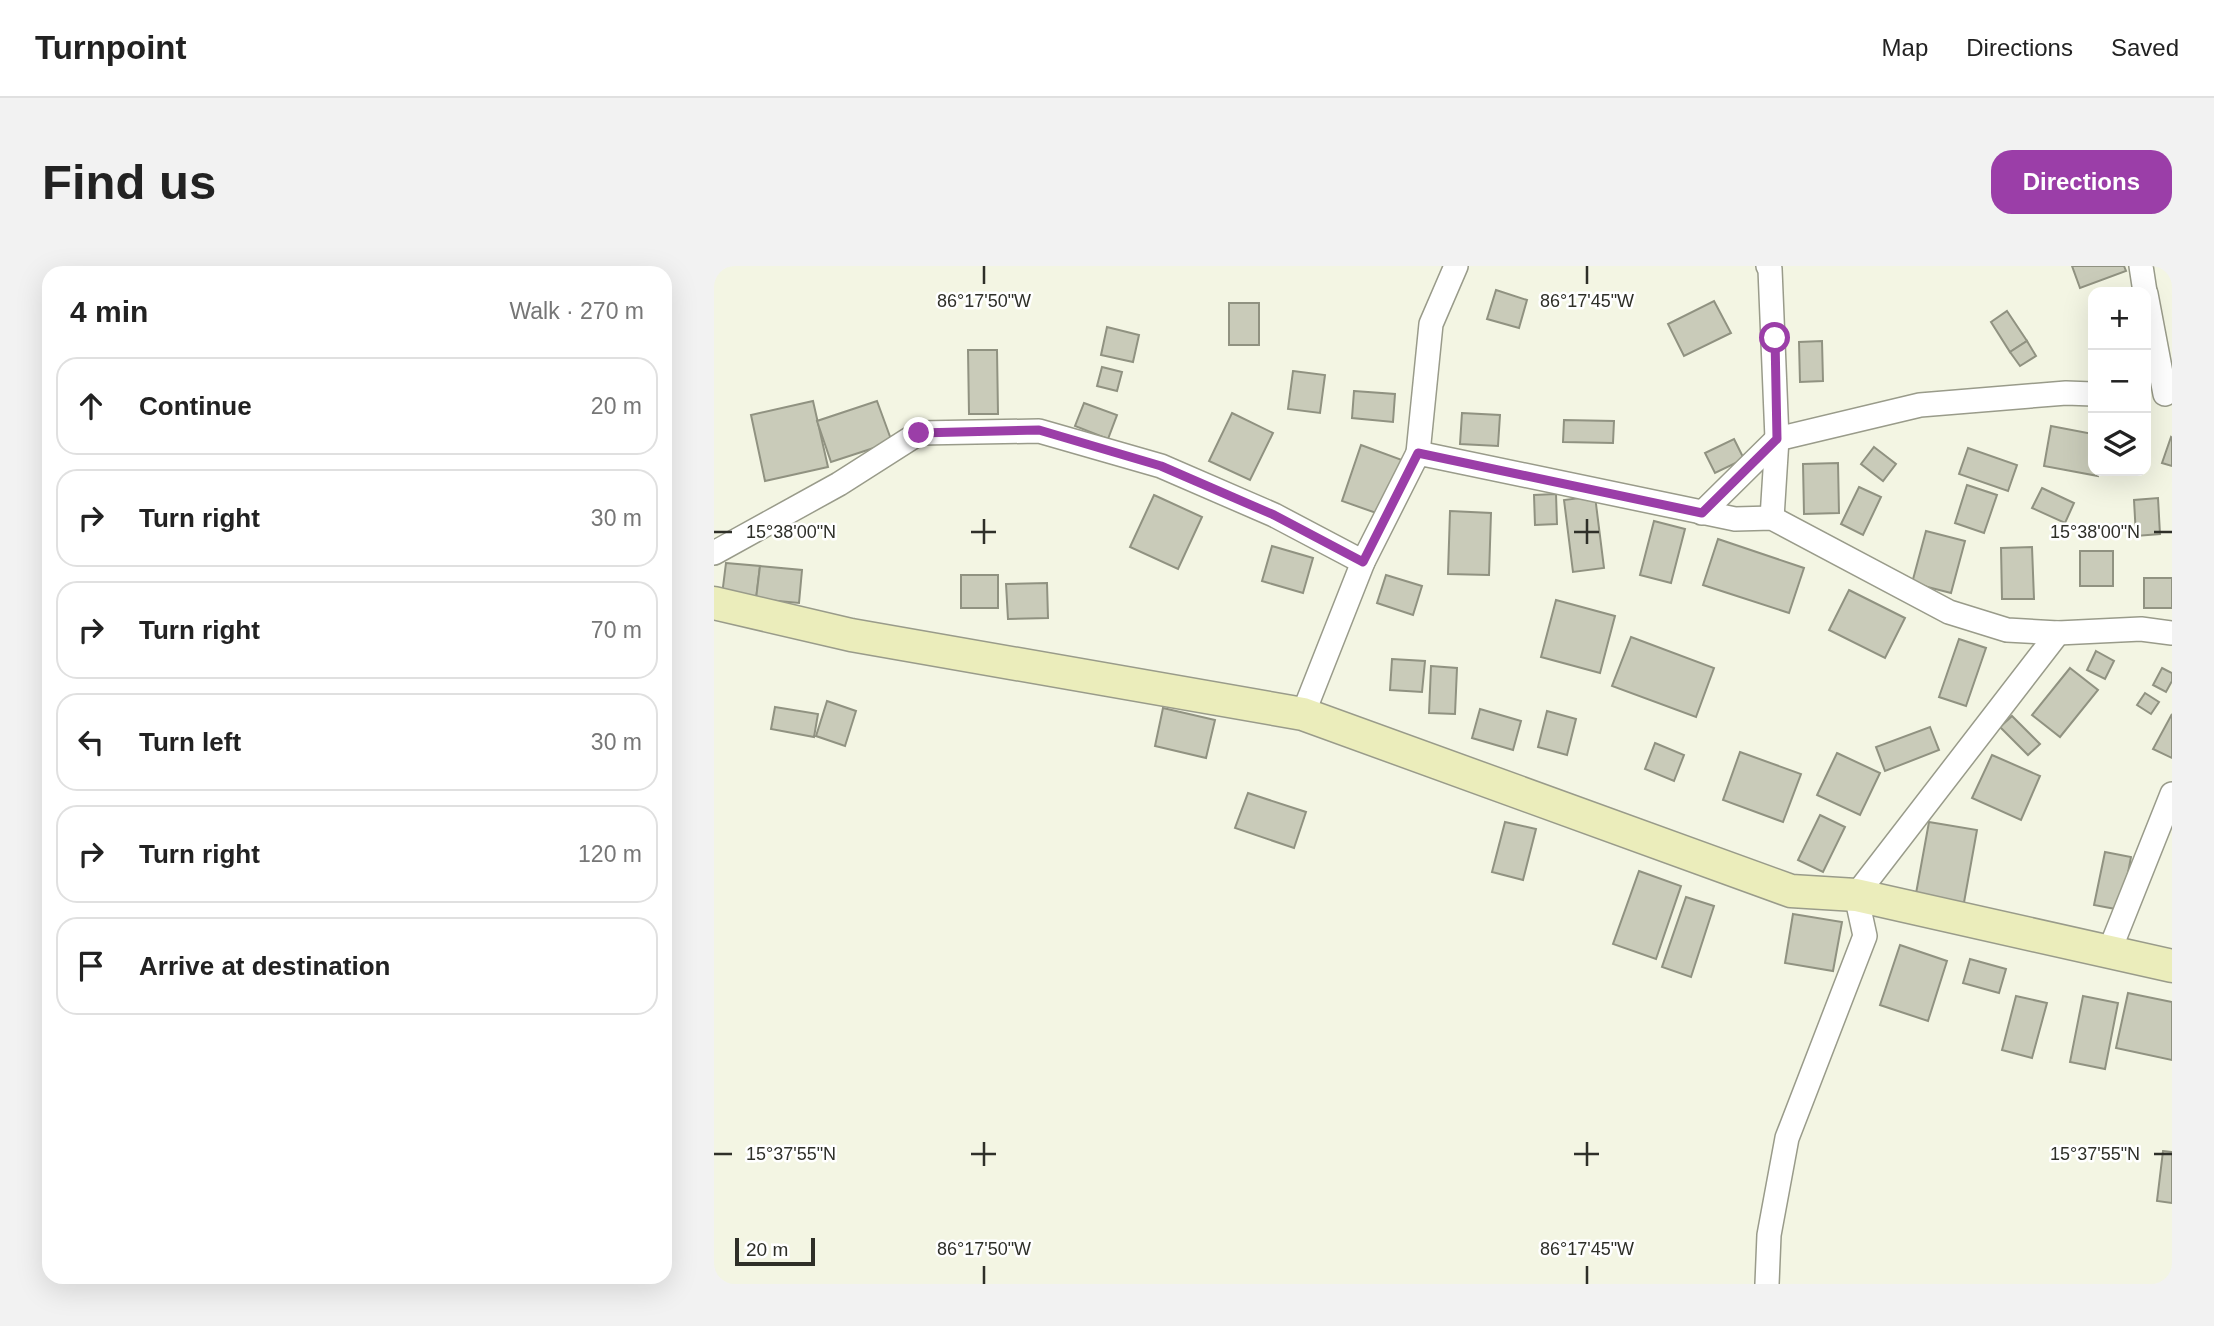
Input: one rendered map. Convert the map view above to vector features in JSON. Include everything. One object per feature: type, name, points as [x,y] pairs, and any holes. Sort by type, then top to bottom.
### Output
[{"type":"street","points":[[1303,714],[1363,562],[1418,453],[1431,324],[1456,266]]},
{"type":"street","points":[[1768,266],[1775,338],[1777,439],[1772,518]]},
{"type":"street","points":[[2141,266],[2145,287]]},
{"type":"street","points":[[2151,327],[2161,394]]},
{"type":"street","points":[[1702,513],[1777,439],[1920,405],[2066,393],[2088,394]]},
{"type":"street","points":[[714,553],[839,484],[919,433],[1039,430],[1161,466],[1274,515],[1363,562]]},
{"type":"street","points":[[1418,453],[1702,513],[1735,519],[1772,518],[1949,612],[2007,630],[2058,633],[2141,629],[2172,633]]},
{"type":"street","points":[[714,603],[851,635],[1303,714],[1791,891],[1856,895],[2172,966]]},
{"type":"street","points":[[1856,895],[2058,633]]},
{"type":"street","points":[[2109,952],[2172,794]]},
{"type":"street","points":[[1767,1284],[1769,1235],[1787,1138],[1865,936],[1856,895]]},
{"type":"building","points":[[2072,266],[2124,266],[2126,271],[2080,288]]},
{"type":"building","points":[[1496,290],[1527,300],[1519,328],[1487,319]]},
{"type":"building","points":[[1714,301],[1731,333],[1684,356],[1668,324]]},
{"type":"building","points":[[1229,303],[1259,303],[1259,345],[1229,345]]},
{"type":"building","points":[[2007,311],[2027,341],[2010,352],[1991,322]]},
{"type":"building","points":[[1107,327],[1139,335],[1133,362],[1101,355]]},
{"type":"building","points":[[1822,341],[1823,381],[1800,382],[1799,342]]},
{"type":"building","points":[[2027,341],[2036,356],[2020,366],[2010,352]]},
{"type":"building","points":[[968,350],[997,350],[998,414],[969,414]]},
{"type":"building","points":[[1102,367],[1122,372],[1117,391],[1097,386]]},
{"type":"building","points":[[1293,371],[1325,375],[1320,413],[1288,409]]},
{"type":"building","points":[[1354,391],[1395,394],[1393,422],[1352,418]]},
{"type":"building","points":[[813,401],[828,467],[765,481],[751,415]]},
{"type":"building","points":[[877,401],[892,442],[831,462],[817,421]]},
{"type":"building","points":[[1084,403],[1117,415],[1108,439],[1075,426]]},
{"type":"building","points":[[1232,413],[1273,433],[1250,480],[1209,461]]},
{"type":"building","points":[[1462,413],[1500,415],[1498,446],[1460,444]]},
{"type":"building","points":[[1564,420],[1614,421],[1613,443],[1563,442]]},
{"type":"building","points":[[2051,426],[2088,433],[2088,474],[2044,466]]},
{"type":"building","points":[[2172,438],[2172,466],[2162,463]]},
{"type":"building","points":[[1734,439],[1744,459],[1715,473],[1705,453]]},
{"type":"building","points":[[1361,445],[1402,460],[1382,515],[1342,501]]},
{"type":"building","points":[[1874,447],[1896,464],[1883,481],[1861,464]]},
{"type":"building","points":[[1968,448],[2017,465],[2008,491],[1959,474]]},
{"type":"building","points":[[1838,463],[1839,513],[1804,514],[1803,464]]},
{"type":"building","points":[[1967,485],[1997,495],[1984,533],[1955,523]]},
{"type":"building","points":[[1859,487],[1881,497],[1863,535],[1841,524]]},
{"type":"building","points":[[2042,488],[2074,503],[2065,523],[2032,508]]},
{"type":"building","points":[[1556,494],[1557,524],[1535,525],[1534,495]]},
{"type":"building","points":[[1154,495],[1202,517],[1178,569],[1130,547]]},
{"type":"building","points":[[1595,496],[1604,568],[1573,572],[1564,500]]},
{"type":"building","points":[[2158,498],[2160,534],[2136,536],[2134,500]]},
{"type":"building","points":[[1450,511],[1491,513],[1489,575],[1448,574]]},
{"type":"building","points":[[1654,521],[1685,529],[1671,583],[1640,575]]},
{"type":"building","points":[[1926,531],[1965,541],[1951,593],[1912,583]]},
{"type":"building","points":[[1718,539],[1804,568],[1789,613],[1703,585]]},
{"type":"building","points":[[1272,546],[1313,558],[1303,593],[1262,581]]},
{"type":"building","points":[[2032,547],[2034,599],[2002,599],[2001,548]]},
{"type":"building","points":[[2080,551],[2113,551],[2113,586],[2080,586]]},
{"type":"building","points":[[726,563],[760,566],[756,599],[722,595]]},
{"type":"building","points":[[760,566],[802,570],[799,603],[756,599]]},
{"type":"building","points":[[961,575],[998,575],[998,608],[961,608]]},
{"type":"building","points":[[1386,575],[1422,586],[1413,615],[1377,603]]},
{"type":"building","points":[[2144,578],[2172,578],[2172,608],[2144,608]]},
{"type":"building","points":[[1047,583],[1048,618],[1008,619],[1006,584]]},
{"type":"building","points":[[1849,590],[1905,618],[1885,658],[1829,630]]},
{"type":"building","points":[[1556,600],[1615,616],[1600,673],[1541,657]]},
{"type":"building","points":[[1631,637],[1714,668],[1696,717],[1612,686]]},
{"type":"building","points":[[1959,639],[1986,648],[1966,706],[1939,697]]},
{"type":"building","points":[[2096,651],[2114,661],[2105,679],[2087,670]]},
{"type":"building","points":[[1392,659],[1425,661],[1422,692],[1390,690]]},
{"type":"building","points":[[1431,666],[1457,668],[1455,714],[1429,713]]},
{"type":"building","points":[[2070,668],[2098,690],[2060,737],[2032,715]]},
{"type":"building","points":[[2162,668],[2172,673],[2172,681],[2166,692],[2153,685]]},
{"type":"building","points":[[2145,693],[2159,702],[2151,714],[2137,705]]},
{"type":"building","points":[[827,701],[856,711],[845,746],[816,736]]},
{"type":"building","points":[[775,707],[818,714],[814,737],[771,729]]},
{"type":"building","points":[[1163,708],[1215,720],[1206,758],[1155,746]]},
{"type":"building","points":[[1480,709],[1521,721],[1513,750],[1472,738]]},
{"type":"building","points":[[1547,711],[1576,719],[1567,755],[1538,747]]},
{"type":"building","points":[[2172,714],[2172,758],[2153,749]]},
{"type":"building","points":[[2012,716],[2040,744],[2028,755],[2000,727]]},
{"type":"building","points":[[1930,727],[1939,750],[1885,771],[1876,747]]},
{"type":"building","points":[[1655,743],[1684,755],[1674,781],[1645,769]]},
{"type":"building","points":[[1740,752],[1801,774],[1783,822],[1723,800]]},
{"type":"building","points":[[1837,753],[1880,773],[1860,815],[1817,795]]},
{"type":"building","points":[[1992,755],[2040,776],[2021,820],[1972,798]]},
{"type":"building","points":[[1248,793],[1306,812],[1294,848],[1235,828]]},
{"type":"building","points":[[1820,815],[1845,827],[1823,872],[1798,860]]},
{"type":"building","points":[[1505,822],[1536,829],[1523,880],[1492,872]]},
{"type":"building","points":[[1929,822],[1977,830],[1963,908],[1915,899]]},
{"type":"building","points":[[2105,852],[2131,857],[2121,910],[2094,905]]},
{"type":"building","points":[[1639,871],[1681,886],[1656,959],[1613,944]]},
{"type":"building","points":[[1686,897],[1714,906],[1691,977],[1662,967]]},
{"type":"building","points":[[1793,914],[1842,922],[1833,971],[1785,963]]},
{"type":"building","points":[[1900,945],[1947,961],[1928,1021],[1880,1005]]},
{"type":"building","points":[[1970,959],[2006,969],[1999,993],[1963,983]]},
{"type":"building","points":[[2128,993],[2172,1002],[2172,1060],[2116,1048]]},
{"type":"building","points":[[2016,996],[2047,1003],[2032,1058],[2002,1050]]},
{"type":"building","points":[[2083,996],[2118,1003],[2105,1069],[2070,1062]]},
{"type":"building","points":[[2163,1151],[2172,1152],[2172,1203],[2157,1201]]},
{"type":"route","points":[[919,433],[1039,430],[1161,466],[1274,515],[1363,562],[1418,453],[1702,513],[1777,439],[1775,338]]}]
